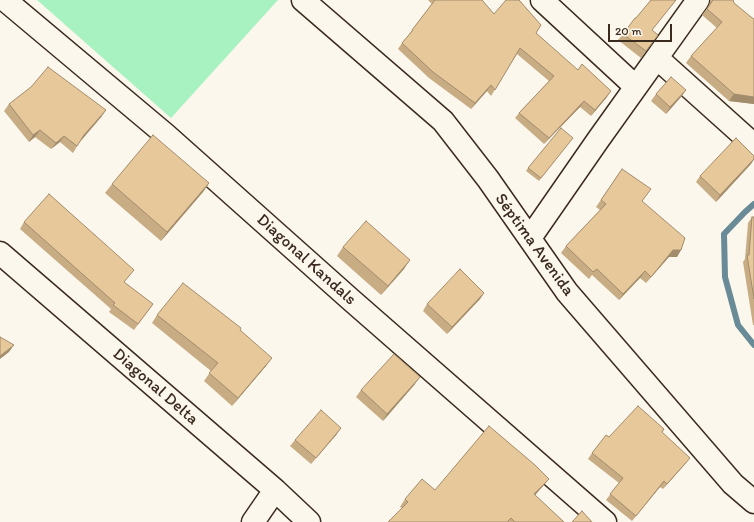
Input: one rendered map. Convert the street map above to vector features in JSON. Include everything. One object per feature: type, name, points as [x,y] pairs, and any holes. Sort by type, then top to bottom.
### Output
[{"type":"street","name":"Diagonal Kandals","points":[[5,0],[166,135],[350,299],[605,522]]},
{"type":"street","name":"Séptima Avenida","points":[[303,0],[443,121],[488,179],[567,292],[733,484],[754,502]]},
{"type":"street","points":[[542,0],[636,87]]},
{"type":"street","points":[[530,238],[698,0]]},
{"type":"street","points":[[738,0],[754,14]]},
{"type":"street","points":[[657,58],[754,145]]},
{"type":"street","name":"Diagonal Delta","points":[[0,253],[275,490],[309,522]]},
{"type":"street","points":[[254,522],[275,490]]},
{"type":"green space","points":[[37,0],[278,0],[171,118]]},
{"type":"building","points":[[435,0],[482,0],[494,14],[506,0],[519,0],[541,25],[536,33],[578,70],[582,64],[611,91],[595,110],[584,101],[549,138],[519,113],[554,76],[520,48],[495,90],[491,85],[475,103],[433,72],[402,43]]},
{"type":"building","points":[[651,0],[676,0],[652,30],[658,35],[646,51],[623,34]]},
{"type":"building","points":[[713,0],[733,0],[734,3],[754,19],[754,97],[734,94],[691,56],[722,22],[707,9]]},
{"type":"building","points":[[48,67],[106,110],[84,135],[77,146],[64,136],[56,143],[40,130],[33,135],[9,104],[31,87]]},
{"type":"building","points":[[671,77],[686,90],[670,107],[656,94]]},
{"type":"building","points":[[561,128],[573,138],[541,178],[528,168]]},
{"type":"building","points":[[153,135],[209,183],[167,232],[112,184]]},
{"type":"building","points":[[736,138],[754,156],[754,159],[720,195],[700,176]]},
{"type":"building","points":[[622,169],[651,189],[642,201],[685,238],[681,250],[673,250],[651,277],[645,271],[623,294],[597,269],[593,272],[566,246],[606,204],[601,200]]},
{"type":"building","points":[[49,194],[134,270],[124,282],[153,304],[138,324],[113,305],[115,303],[24,222]]},
{"type":"building","points":[[752,217],[754,217],[754,299],[747,255],[749,255]]},
{"type":"building","points":[[366,221],[410,260],[388,286],[343,247]]},
{"type":"building","points":[[460,269],[484,293],[452,327],[427,304]]},
{"type":"building","points":[[183,283],[241,328],[240,330],[272,358],[238,398],[209,373],[218,363],[157,315]]},
{"type":"building","points":[[0,337],[14,345],[0,356]]},
{"type":"building","points":[[394,354],[420,377],[387,414],[361,390]]},
{"type":"building","points":[[638,406],[664,429],[662,432],[690,458],[667,484],[664,481],[636,516],[610,494],[623,478],[592,453],[606,435],[609,437]]},
{"type":"building","points":[[321,410],[341,428],[316,458],[295,440]]},
{"type":"building","points":[[489,426],[535,465],[549,479],[534,494],[564,522],[515,522],[511,518],[507,522],[388,522],[408,502],[405,499],[422,479],[435,490]]},
{"type":"building","points":[[582,511],[592,522],[572,522]]},
{"type":"waterway","points":[[754,204],[724,234],[725,277],[738,325],[754,345]]}]
